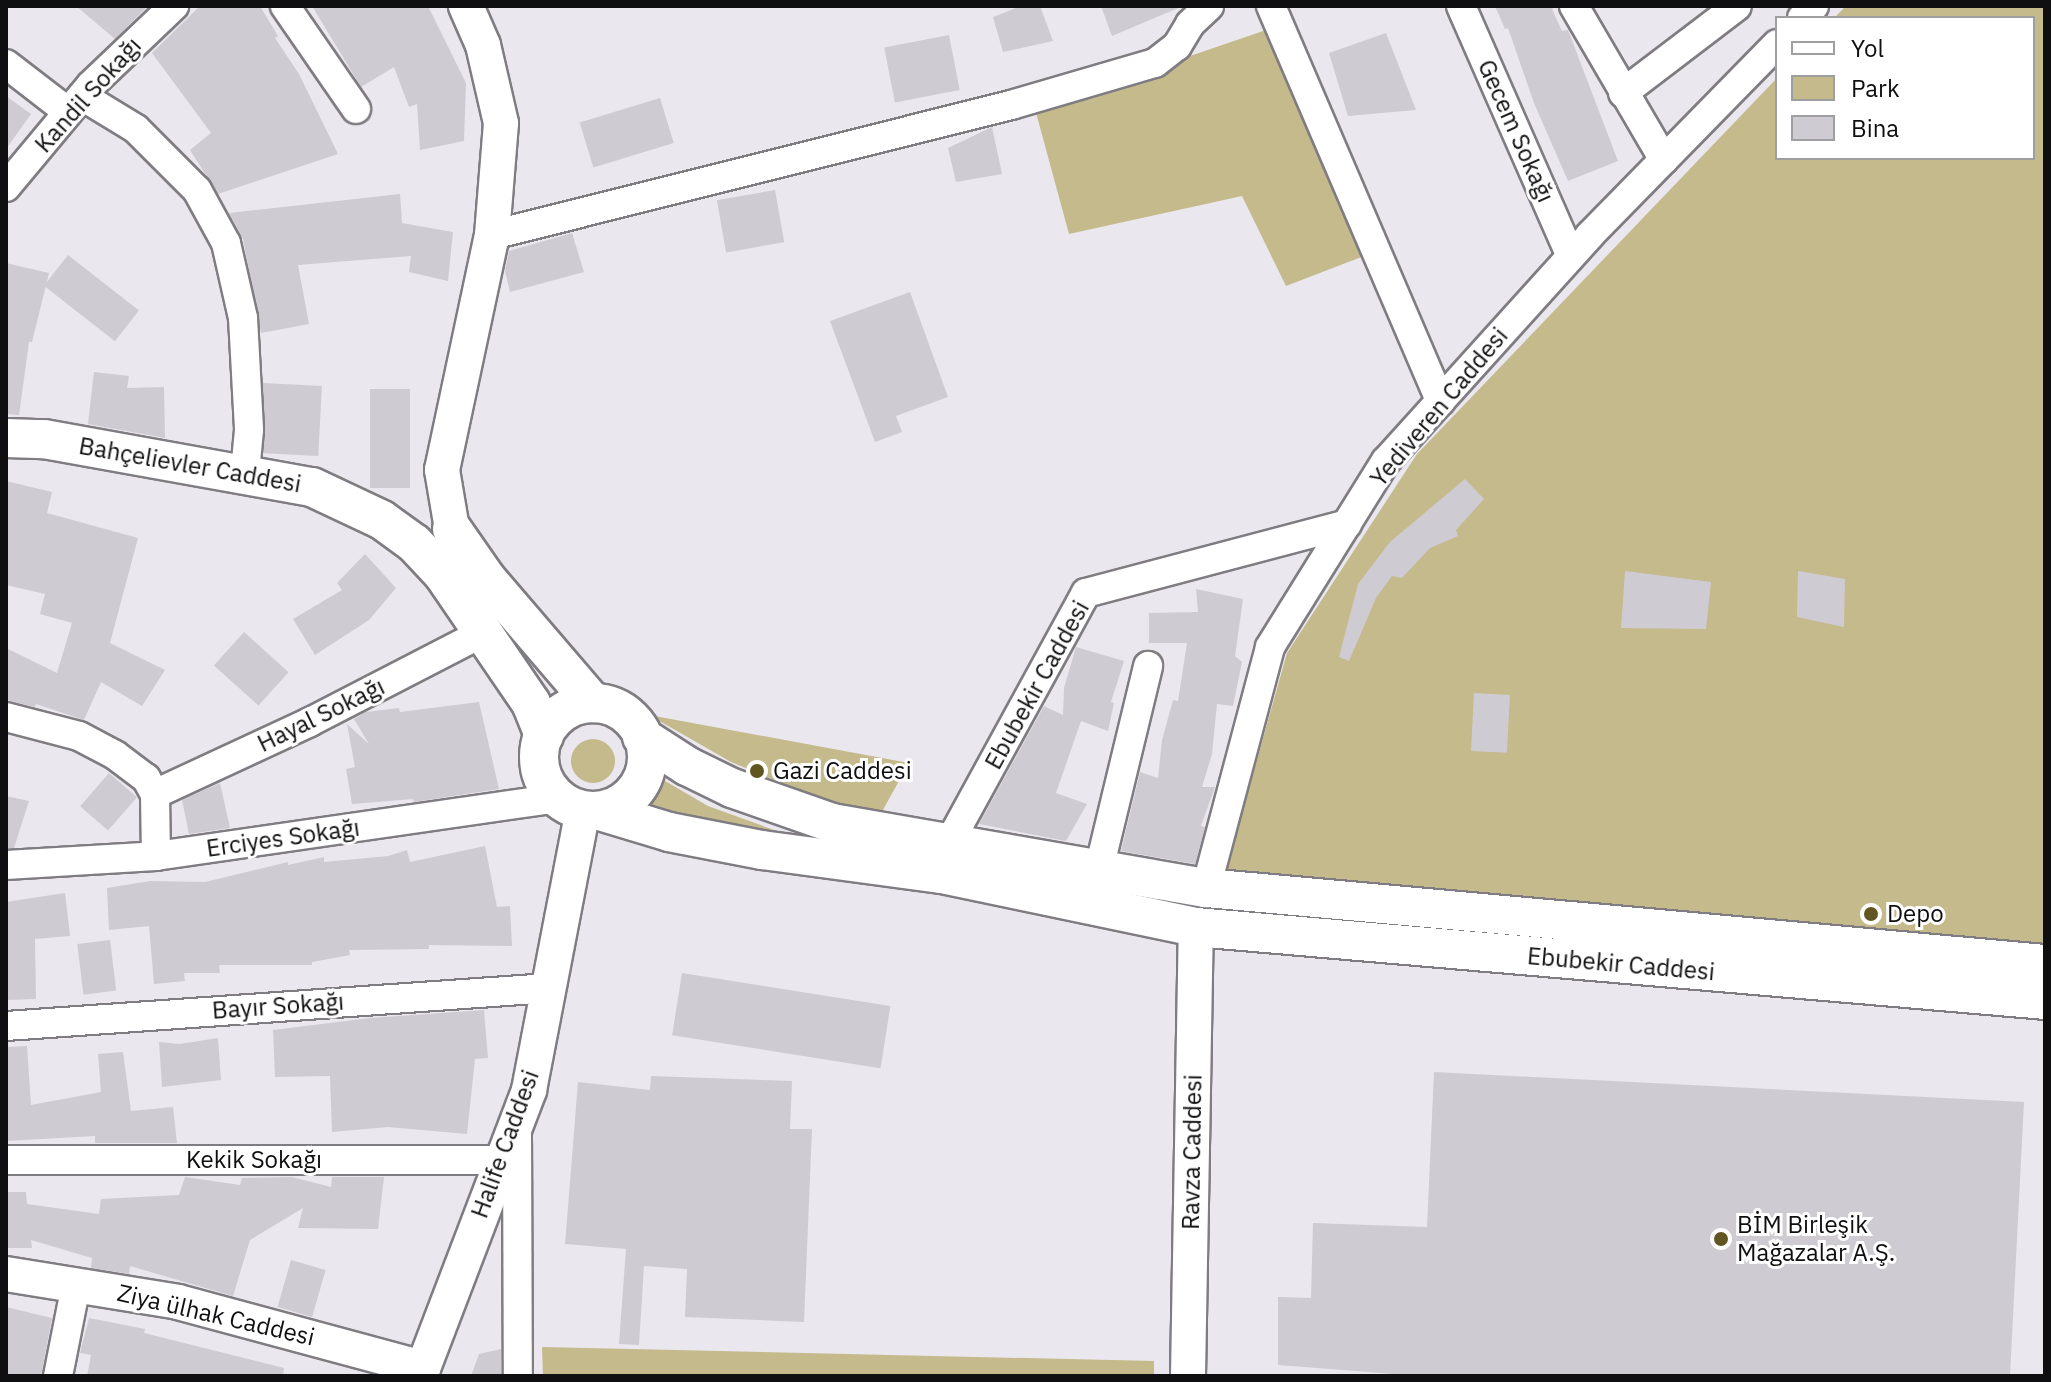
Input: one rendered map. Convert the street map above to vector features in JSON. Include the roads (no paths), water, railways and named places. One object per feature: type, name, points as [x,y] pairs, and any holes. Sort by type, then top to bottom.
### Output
[{"type":"main road","name":"Bahçelievler Caddesi","points":[[6,438],[44,439],[245,472],[312,487],[382,520],[414,543],[443,574],[531,703],[544,736]]},
{"type":"main road","points":[[452,529],[484,632]]},
{"type":"main road","points":[[452,529],[486,578],[593,703]]},
{"type":"main road","points":[[593,703],[611,706],[627,716],[642,737],[646,766],[641,782],[631,796],[580,806],[543,780],[539,763],[544,736],[559,715],[575,706],[593,703]]},
{"type":"main road","name":"Ebubekir Caddesi","points":[[642,737],[687,766],[782,809],[946,859],[1196,927],[2045,1000]]},
{"type":"main road","name":"Ebubekir Caddesi","points":[[580,806],[669,832],[762,850],[1099,869],[1206,888],[2045,964]]},
{"type":"main road","points":[[1196,927],[1206,888]]},
{"type":"street","name":"Kandil Sokağı","points":[[6,187],[75,104],[174,6]]},
{"type":"street","points":[[285,6],[356,109]]},
{"type":"street","points":[[452,529],[442,470],[492,235],[501,123],[483,45],[466,6]]},
{"type":"street","points":[[1271,6],[1440,401]]},
{"type":"street","name":"Gecem Sokağı","points":[[1461,6],[1571,256]]},
{"type":"street","points":[[1574,6],[1664,160]]},
{"type":"street","points":[[1623,93],[1737,6]]},
{"type":"street","points":[[492,235],[1011,105],[1155,63],[1177,46],[1194,12]]},
{"type":"street","name":"Yediveren Caddesi","points":[[1206,888],[1270,647],[1386,461],[1571,256],[1775,46]]},
{"type":"street","points":[[6,64],[75,104],[136,129],[197,190],[226,243],[243,318],[249,430],[245,472]]},
{"type":"street","name":"Ebubekir Caddesi","points":[[946,859],[1086,593],[1347,524]]},
{"type":"street","name":"Hayal Sokağı","points":[[155,794],[310,722],[484,632]]},
{"type":"street","points":[[1099,869],[1148,666]]},
{"type":"street","points":[[6,717],[56,727],[91,742],[146,778],[155,794],[156,856]]},
{"type":"street","name":"Erciyes Sokağı","points":[[6,865],[156,856],[580,806]]},
{"type":"street","name":"Halife Caddesi","points":[[422,1372],[535,1068],[580,806]]},
{"type":"street","name":"Ravza Caddesi","points":[[1188,1376],[1196,927]]},
{"type":"street","name":"Bayır Sokağı","points":[[6,1026],[550,988]]},
{"type":"street","points":[[517,1120],[518,1376]]},
{"type":"street","name":"Kekik Sokağı","points":[[6,1160],[501,1160]]},
{"type":"street","name":"Ziya ülhak Caddesi","points":[[6,1274],[178,1302],[422,1372]]},
{"type":"street","points":[[58,1376],[76,1285]]},
{"type":"place","name":"Gazi Caddesi","points":[[757,771]]},
{"type":"place","name":"Depo","points":[[1871,914]]},
{"type":"place","name":"BİM Birleşik Mağazalar A.Ş.","points":[[1721,1239]]}]
